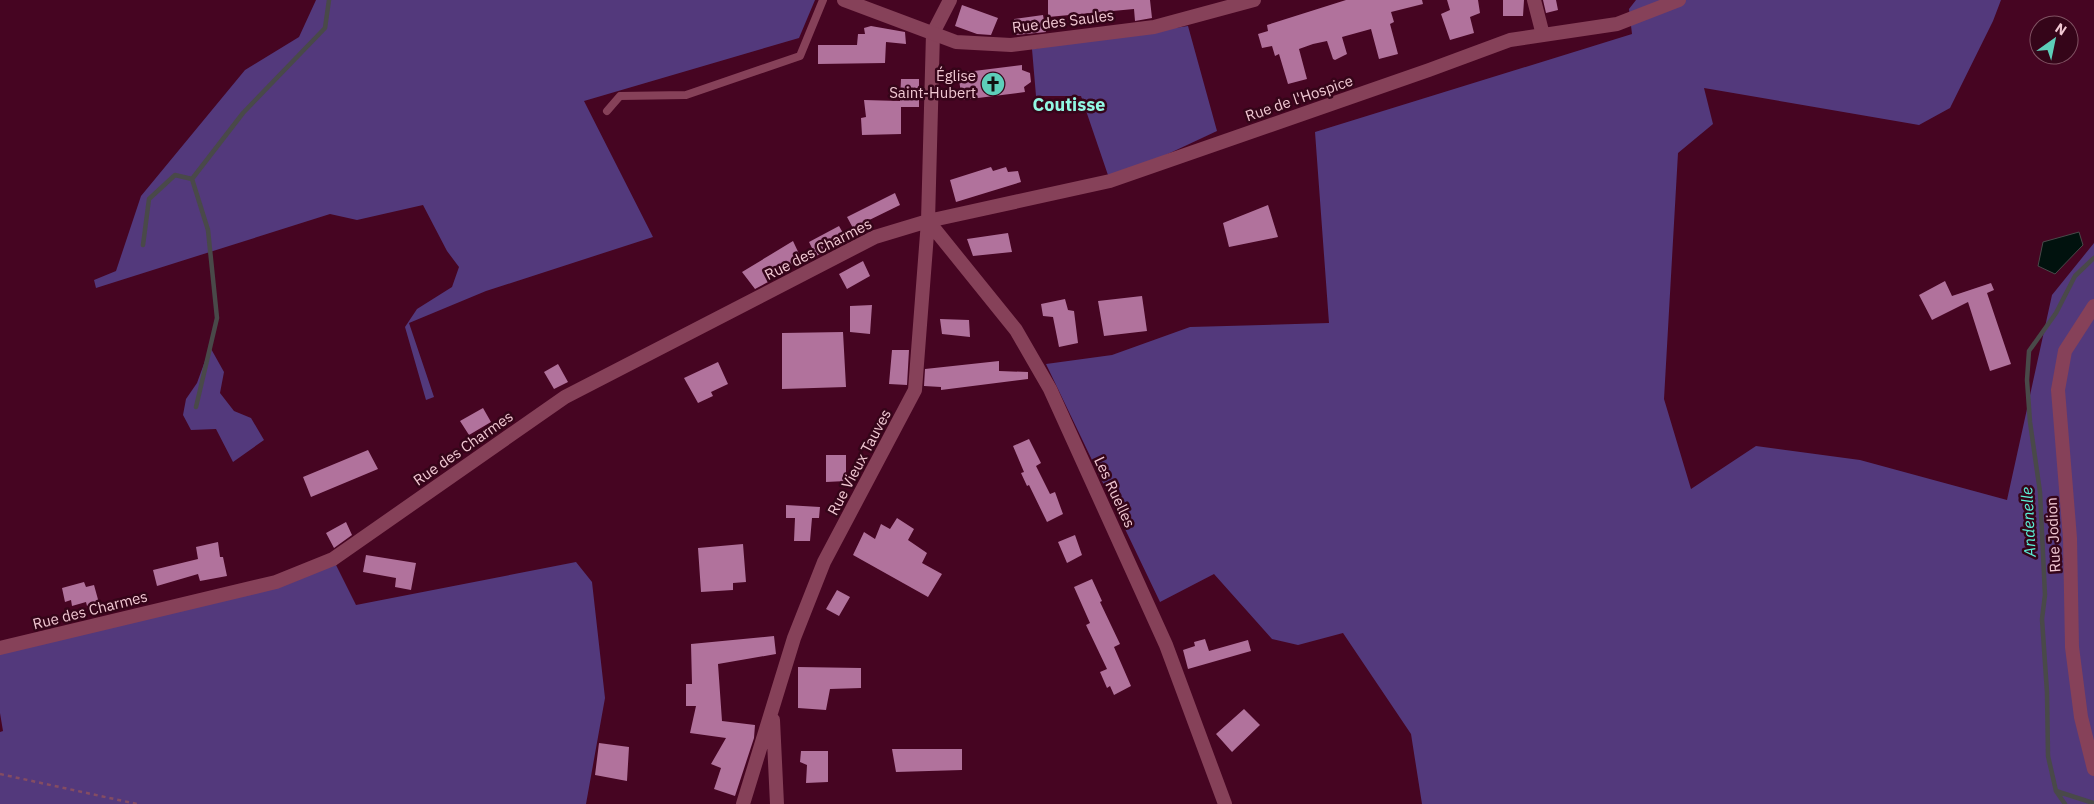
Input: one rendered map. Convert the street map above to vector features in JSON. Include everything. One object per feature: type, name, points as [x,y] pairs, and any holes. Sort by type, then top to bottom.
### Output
[{"type":"street","name":"Rue des Saules","points":[[844,0],[956,42],[1011,45],[1154,27],[1254,0]]},
{"type":"street","points":[[933,33],[950,0]]},
{"type":"street","points":[[1534,0],[1543,35]]},
{"type":"street","name":"Rue de l'Hospice","points":[[928,221],[1110,181],[1510,40],[1616,24],[1679,0]]},
{"type":"street","name":"Rue Vieux Tauves","points":[[743,804],[794,638],[824,562],[915,390],[928,221],[933,33]]},
{"type":"street","name":"Rue des Charmes","points":[[0,648],[276,582],[333,559],[565,397],[875,237],[928,221]]},
{"type":"street","name":"Les Ruelles","points":[[928,221],[1016,330],[1050,389],[1166,645],[1225,804]]},
{"type":"street","name":"Rue Jodion","points":[[2094,306],[2065,351],[2058,390],[2070,538],[2072,647],[2081,717],[2094,769]]},
{"type":"street","name":"Rue Vieux Tauves","points":[[773,708],[777,804]]},
{"type":"lane","points":[[607,111],[620,96],[686,95],[800,56],[823,0]]},
{"type":"path","points":[[0,774],[137,804]]},
{"type":"shaded area","points":[[316,0],[815,0],[799,38],[584,101],[653,237],[486,291],[409,323],[434,397],[426,400],[405,327],[417,309],[452,287],[459,267],[447,251],[423,205],[357,220],[330,214],[96,288],[94,280],[116,271],[141,196],[245,70],[299,37]]},
{"type":"shaded area","points":[[1636,0],[2001,0],[1993,21],[1950,108],[1919,125],[1704,88],[1713,124],[1678,153],[1664,399],[1691,489],[1756,446],[1860,460],[2007,500],[2052,295],[2094,243],[2094,804],[1422,804],[1411,734],[1343,633],[1298,645],[1272,639],[1214,574],[1160,602],[1046,364],[1112,355],[1190,327],[1329,323],[1315,132],[1632,34],[1629,9]]},
{"type":"shaded area","points":[[1188,26],[1217,131],[1110,181],[1081,96],[1036,96],[1032,49]]},
{"type":"shaded area","points":[[2079,232],[2083,245],[2055,274],[2038,266],[2043,242]]},
{"type":"shaded area","points":[[210,347],[224,372],[220,393],[234,411],[251,418],[264,440],[233,462],[216,429],[191,430],[183,415],[186,399],[197,383]]},
{"type":"shaded area","points":[[333,559],[356,605],[576,562],[592,582],[605,698],[586,804],[0,804],[0,732],[3,731],[0,713],[0,648],[276,582]]},
{"type":"building","points":[[1048,0],[1150,0],[1152,18],[1135,21],[1134,9],[1048,17]]},
{"type":"building","points":[[1346,0],[1422,0],[1423,4],[1391,12],[1394,22],[1390,24],[1398,54],[1379,59],[1371,29],[1342,37],[1347,54],[1335,60],[1327,41],[1313,44],[1299,49],[1307,79],[1288,84],[1279,54],[1275,56],[1272,46],[1262,48],[1258,34],[1268,31],[1267,25]]},
{"type":"building","points":[[1447,0],[1478,0],[1480,13],[1470,17],[1474,33],[1450,40],[1441,14],[1450,10]]},
{"type":"building","points":[[1503,0],[1524,0],[1523,16],[1503,16]]},
{"type":"building","points":[[1543,0],[1556,0],[1558,10],[1546,13]]},
{"type":"building","points":[[962,5],[998,18],[991,35],[977,34],[955,26]]},
{"type":"building","points":[[1043,15],[1046,32],[1016,35],[1014,19]]},
{"type":"building","points":[[871,26],[905,32],[906,44],[886,42],[885,63],[818,64],[818,45],[857,45],[858,34],[865,34],[864,28]]},
{"type":"building","name":"Église Saint-Hubert","points":[[1022,65],[1022,70],[1030,73],[1031,82],[1024,87],[1025,92],[962,100],[958,73]]},
{"type":"building","points":[[901,79],[919,79],[919,107],[901,107],[901,134],[862,135],[861,118],[866,117],[864,100],[900,101]]},
{"type":"building","points":[[991,167],[993,171],[1006,167],[1008,172],[1018,171],[1021,182],[956,202],[950,180]]},
{"type":"building","points":[[895,193],[900,205],[853,228],[847,217]]},
{"type":"building","points":[[1268,205],[1278,237],[1229,247],[1223,223]]},
{"type":"building","points":[[839,226],[847,240],[816,256],[809,242]]},
{"type":"building","points":[[1008,233],[1012,252],[973,256],[967,239]]},
{"type":"building","points":[[793,241],[801,258],[755,289],[742,272]]},
{"type":"building","points":[[863,261],[870,276],[847,289],[839,274]]},
{"type":"building","points":[[1945,281],[1952,296],[1991,283],[1994,290],[1987,293],[2011,364],[1990,371],[1968,302],[1932,320],[1919,295]]},
{"type":"building","points":[[1142,296],[1147,331],[1104,336],[1098,301]]},
{"type":"building","points":[[1065,299],[1068,310],[1074,311],[1078,343],[1059,347],[1053,317],[1043,316],[1041,304]]},
{"type":"building","points":[[872,305],[870,334],[850,332],[850,306]]},
{"type":"building","points":[[940,319],[969,320],[970,337],[942,334]]},
{"type":"building","points":[[843,332],[846,387],[782,389],[782,333]]},
{"type":"building","points":[[892,350],[909,350],[907,385],[889,384]]},
{"type":"building","points":[[999,361],[999,371],[1028,372],[1028,379],[941,390],[941,387],[924,386],[925,369]]},
{"type":"building","points":[[718,362],[728,384],[711,392],[713,396],[698,403],[684,378]]},
{"type":"building","points":[[558,364],[568,382],[554,389],[544,372]]},
{"type":"building","points":[[483,408],[491,422],[469,435],[460,421]]},
{"type":"building","points":[[1029,439],[1041,463],[1036,466],[1050,494],[1055,492],[1063,514],[1047,522],[1021,473],[1024,472],[1013,446]]},
{"type":"building","points":[[368,450],[378,469],[311,497],[303,477]]},
{"type":"building","points":[[826,455],[846,455],[846,481],[826,482]]},
{"type":"building","points":[[786,505],[820,507],[819,518],[812,518],[810,541],[794,541],[795,518],[786,518]]},
{"type":"building","points":[[897,518],[914,529],[908,540],[927,553],[922,563],[942,574],[928,597],[853,555],[864,532],[875,539],[881,524],[890,529]]},
{"type":"building","points":[[346,522],[352,535],[334,548],[326,533]]},
{"type":"building","points":[[1075,535],[1082,555],[1067,563],[1058,542]]},
{"type":"building","points":[[218,542],[220,557],[223,557],[227,576],[200,581],[198,574],[157,586],[153,570],[198,559],[196,547]]},
{"type":"building","points":[[743,544],[746,582],[733,583],[733,590],[701,592],[698,548]]},
{"type":"building","points":[[366,555],[416,563],[411,590],[395,587],[396,578],[363,572]]},
{"type":"building","points":[[1092,579],[1102,601],[1100,602],[1120,644],[1114,647],[1131,686],[1114,695],[1110,686],[1107,688],[1100,672],[1107,669],[1086,625],[1090,623],[1074,587]]},
{"type":"building","points":[[84,582],[86,587],[94,585],[99,603],[87,606],[86,602],[72,606],[71,600],[65,602],[62,588]]},
{"type":"building","points":[[837,590],[850,597],[839,616],[826,609]]},
{"type":"building","points":[[774,636],[776,654],[718,664],[722,721],[755,725],[754,738],[735,796],[714,789],[721,768],[711,764],[726,738],[690,733],[696,706],[686,706],[686,684],[692,684],[691,644]]},
{"type":"building","points":[[1205,639],[1209,651],[1248,640],[1251,651],[1188,669],[1183,650],[1195,646],[1194,642]]},
{"type":"building","points":[[798,667],[861,668],[861,688],[830,689],[826,710],[798,708]]},
{"type":"building","points":[[1244,709],[1260,725],[1232,752],[1216,734]]},
{"type":"building","points":[[599,743],[629,747],[627,781],[595,775]]},
{"type":"building","points":[[892,749],[962,749],[962,770],[896,772]]},
{"type":"building","points":[[801,751],[828,751],[828,782],[806,783],[807,765],[800,762]]},
{"type":"waterway","points":[[196,407],[217,318],[208,230],[192,179],[243,113],[325,28],[329,0]]},
{"type":"waterway","points":[[143,245],[149,199],[175,175],[192,179]]},
{"type":"waterway","name":"Andenelle","points":[[2065,804],[2056,791],[2048,756],[2047,692],[2042,619],[2045,595],[2040,492],[2030,422],[2027,380],[2029,351],[2056,313],[2075,276],[2094,258]]},
{"type":"waterway","points":[[2056,791],[2093,803]]},
{"type":"place","name":"Église Saint-Hubert","points":[[993,84]]},
{"type":"district","name":"Coutisse","points":[[1069,104]]}]
